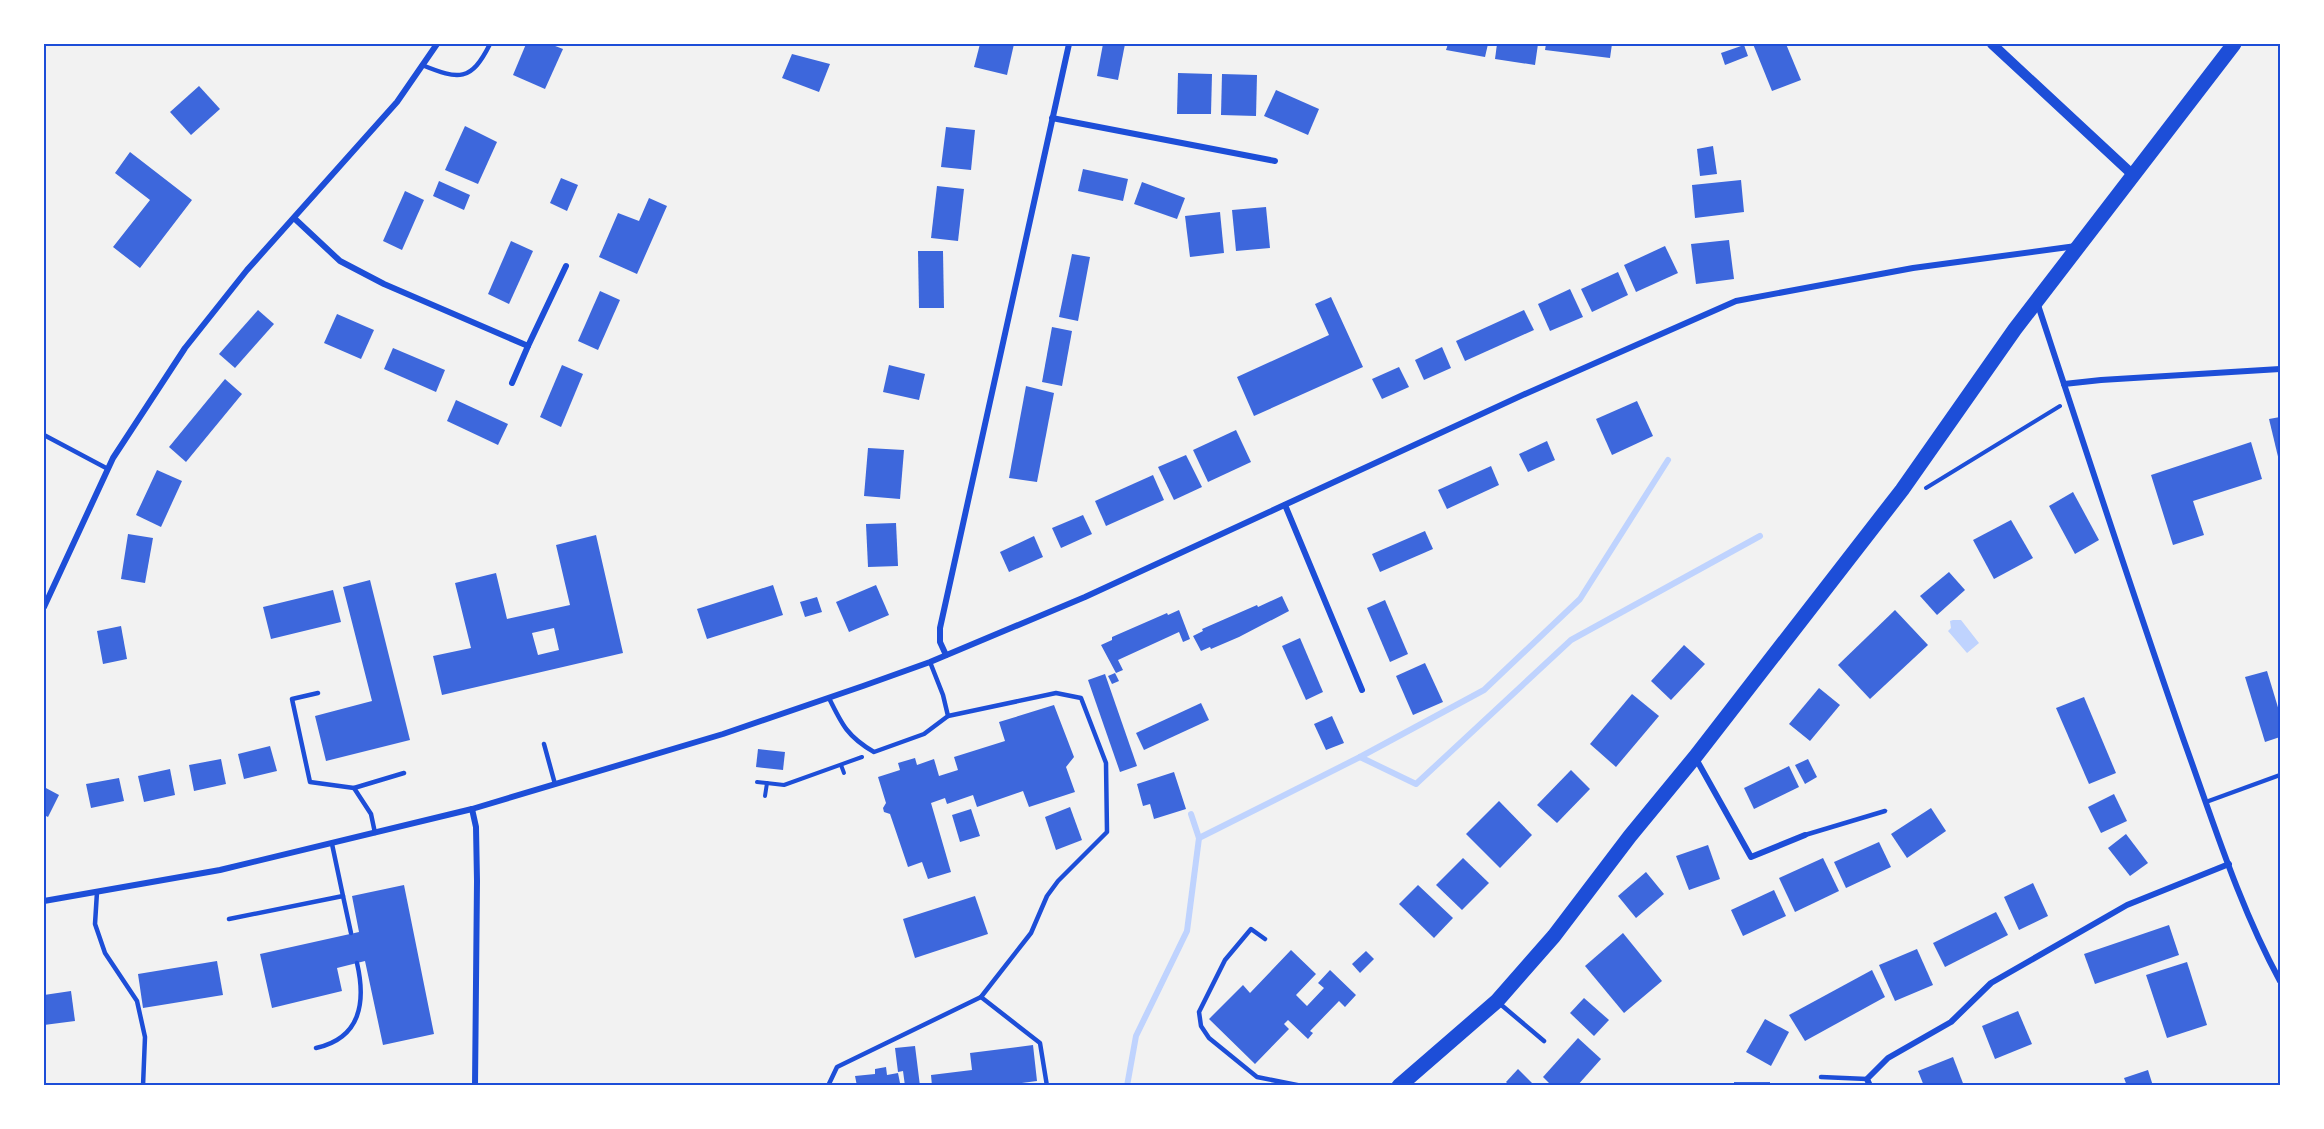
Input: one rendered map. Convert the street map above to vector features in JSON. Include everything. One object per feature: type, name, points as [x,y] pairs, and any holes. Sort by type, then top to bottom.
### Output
[{"type":"main road","points":[[1399,1086],[1497,1001],[1554,936],[1902,490],[2036,301],[2234,44]]},
{"type":"street","points":[[44,607],[108,469],[185,348],[247,270],[397,102],[437,44]]},
{"type":"street","points":[[946,656],[940,642],[940,628],[1069,44]]},
{"type":"street","points":[[1992,44],[2133,175]]},
{"type":"street","points":[[1052,118],[1275,161]]},
{"type":"street","points":[[294,218],[340,261],[384,284],[528,346]]},
{"type":"street","points":[[44,901],[220,870],[472,809],[723,734],[829,698],[946,656],[1085,597],[1525,394],[1736,301],[1912,268],[2078,246]]},
{"type":"street","points":[[512,382],[566,266]]},
{"type":"street","points":[[2036,301],[2141,618],[2206,802],[2266,955],[2280,981]]},
{"type":"street","points":[[2064,384],[2280,369]]},
{"type":"street","points":[[1285,505],[1362,690]]},
{"type":"street","points":[[1695,757],[1751,857],[1805,835]]},
{"type":"street","points":[[472,809],[476,827],[477,881],[475,1086]]},
{"type":"street","points":[[1869,1082],[1888,1058],[1951,1022],[1991,983],[2127,905],[2229,864]]},
{"type":"lane","points":[[422,65],[440,72],[462,74],[473,70],[490,44]]},
{"type":"lane","points":[[44,435],[108,469]]},
{"type":"lane","points":[[930,662],[943,695],[948,716]]},
{"type":"lane","points":[[318,693],[292,699],[310,782],[354,788],[404,773]]},
{"type":"lane","points":[[828,1086],[837,1067],[981,997],[1031,933],[1052,889],[1107,832],[1106,763],[1081,698],[1056,693],[948,716],[924,734],[874,752],[855,741],[843,728],[829,698]]},
{"type":"lane","points":[[544,744],[555,784]]},
{"type":"lane","points":[[2206,802],[2280,775]]},
{"type":"lane","points":[[354,788],[371,814],[375,833]]},
{"type":"lane","points":[[1805,835],[1885,811]]},
{"type":"lane","points":[[332,844],[351,933]]},
{"type":"lane","points":[[97,892],[95,924],[105,953],[136,1001],[145,1037],[143,1086]]},
{"type":"lane","points":[[229,918],[343,896]]},
{"type":"lane","points":[[1265,939],[1251,930],[1226,960],[1199,1012],[1201,1026],[1209,1038],[1257,1077],[1302,1086]]},
{"type":"lane","points":[[316,1048],[326,1045],[352,1028],[360,1006],[361,979],[357,963]]},
{"type":"lane","points":[[981,997],[1040,1044],[1047,1086]]},
{"type":"lane","points":[[1497,1001],[1544,1041]]},
{"type":"lane","points":[[1821,1077],[1869,1082]]},
{"type":"path","points":[[1902,490],[1918,493],[2069,401]]},
{"type":"path","points":[[757,782],[784,785],[874,752]]},
{"type":"path","points":[[841,765],[844,773]]},
{"type":"path","points":[[765,796],[767,783]]},
{"type":"water","points":[[1961,620],[1979,643],[1967,653],[1948,631],[1951,628],[1950,621]]},
{"type":"building","points":[[526,44],[550,44],[563,49],[545,89],[513,75]]},
{"type":"building","points":[[980,44],[1014,44],[1007,75],[974,67]]},
{"type":"building","points":[[1103,44],[1125,44],[1118,80],[1097,76]]},
{"type":"building","points":[[1448,44],[1488,44],[1485,57],[1446,50]]},
{"type":"building","points":[[1497,44],[1538,44],[1535,65],[1495,59]]},
{"type":"building","points":[[1546,44],[1612,44],[1610,58],[1545,50]]},
{"type":"building","points":[[1753,44],[1786,44],[1801,80],[1772,91]]},
{"type":"building","points":[[1744,45],[1748,56],[1725,65],[1721,53]]},
{"type":"building","points":[[792,54],[830,64],[819,92],[782,78]]},
{"type":"building","points":[[1178,73],[1212,74],[1211,114],[1177,114]]},
{"type":"building","points":[[1222,74],[1257,75],[1256,116],[1221,115]]},
{"type":"building","points":[[199,86],[220,109],[191,135],[170,112]]},
{"type":"building","points":[[1276,90],[1319,109],[1308,135],[1264,116]]},
{"type":"building","points":[[465,126],[497,142],[478,184],[445,170]]},
{"type":"building","points":[[946,127],[975,130],[971,170],[941,167]]},
{"type":"building","points":[[1713,146],[1717,174],[1700,176],[1697,149]]},
{"type":"building","points":[[130,152],[192,200],[140,268],[113,247],[150,200],[115,173]]},
{"type":"building","points":[[1083,169],[1128,179],[1123,201],[1078,191]]},
{"type":"building","points":[[561,178],[578,185],[567,211],[550,203]]},
{"type":"building","points":[[1741,180],[1744,212],[1695,218],[1692,185]]},
{"type":"building","points":[[439,181],[470,195],[464,210],[433,196]]},
{"type":"building","points":[[1142,182],[1185,198],[1177,219],[1134,204]]},
{"type":"building","points":[[937,186],[964,189],[958,241],[931,238]]},
{"type":"building","points":[[405,191],[424,200],[402,250],[383,241]]},
{"type":"building","points":[[649,198],[667,206],[637,274],[599,257],[618,213],[639,221]]},
{"type":"building","points":[[1266,207],[1270,248],[1236,251],[1232,210]]},
{"type":"building","points":[[1220,212],[1224,253],[1190,257],[1185,216]]},
{"type":"building","points":[[1729,240],[1734,279],[1696,284],[1691,244]]},
{"type":"building","points":[[511,241],[533,251],[509,304],[488,294]]},
{"type":"building","points":[[1665,246],[1678,273],[1636,292],[1624,265]]},
{"type":"building","points":[[918,251],[943,251],[944,308],[919,308]]},
{"type":"building","points":[[1072,254],[1090,257],[1078,321],[1059,317]]},
{"type":"building","points":[[1618,272],[1628,295],[1592,312],[1581,289]]},
{"type":"building","points":[[1570,289],[1583,317],[1550,331],[1538,304]]},
{"type":"building","points":[[600,291],[620,300],[598,350],[578,341]]},
{"type":"building","points":[[1331,297],[1363,367],[1254,416],[1237,377],[1329,335],[1315,304]]},
{"type":"building","points":[[258,310],[274,324],[235,368],[219,354]]},
{"type":"building","points":[[1524,310],[1534,330],[1465,361],[1456,341]]},
{"type":"building","points":[[337,314],[374,330],[361,359],[324,343]]},
{"type":"building","points":[[1052,327],[1072,331],[1062,386],[1042,382]]},
{"type":"building","points":[[1442,347],[1451,368],[1424,380],[1415,360]]},
{"type":"building","points":[[393,348],[445,370],[436,392],[384,369]]},
{"type":"building","points":[[562,365],[583,374],[561,427],[540,417]]},
{"type":"building","points":[[889,365],[925,374],[919,400],[883,392]]},
{"type":"building","points":[[1399,367],[1409,387],[1382,399],[1372,379]]},
{"type":"building","points":[[225,379],[242,394],[186,462],[169,447]]},
{"type":"building","points":[[1026,386],[1054,393],[1037,482],[1009,478]]},
{"type":"building","points":[[456,400],[508,424],[498,445],[447,421]]},
{"type":"building","points":[[1637,401],[1653,436],[1612,455],[1596,419]]},
{"type":"building","points":[[2280,417],[2280,465],[2269,419]]},
{"type":"building","points":[[1236,430],[1251,462],[1208,482],[1193,450]]},
{"type":"building","points":[[1547,441],[1555,460],[1528,472],[1519,454]]},
{"type":"building","points":[[2251,442],[2262,479],[2193,501],[2204,535],[2173,545],[2151,475]]},
{"type":"building","points":[[868,448],[904,450],[900,499],[864,496]]},
{"type":"building","points":[[1186,455],[1202,487],[1174,500],[1158,467]]},
{"type":"building","points":[[1491,466],[1499,485],[1447,509],[1438,490]]},
{"type":"building","points":[[157,470],[182,481],[161,527],[136,515]]},
{"type":"building","points":[[1153,475],[1164,500],[1106,526],[1095,501]]},
{"type":"building","points":[[2073,492],[2099,540],[2075,554],[2049,506]]},
{"type":"building","points":[[1083,515],[1092,534],[1061,548],[1052,528]]},
{"type":"building","points":[[2011,520],[2033,558],[1994,579],[1973,540]]},
{"type":"building","points":[[896,523],[898,566],[868,567],[866,524]]},
{"type":"building","points":[[1425,531],[1433,549],[1380,572],[1372,554]]},
{"type":"building","points":[[128,534],[153,538],[145,583],[121,579]]},
{"type":"building","points":[[596,535],[623,653],[442,695],[433,656],[471,648],[455,583],[496,573],[507,619],[570,605],[556,545]],"holes":[[[554,628],[559,650],[538,655],[532,633]]]},
{"type":"building","points":[[1034,536],[1043,557],[1009,572],[1000,552]]},
{"type":"building","points":[[1949,572],[1965,590],[1937,615],[1920,596]]},
{"type":"building","points":[[370,580],[410,740],[326,761],[315,716],[372,701],[343,587]]},
{"type":"building","points":[[773,585],[783,615],[707,639],[697,609]]},
{"type":"building","points":[[876,585],[889,615],[849,632],[836,602]]},
{"type":"building","points":[[333,590],[341,622],[271,639],[263,607]]},
{"type":"building","points":[[1282,596],[1289,611],[1239,637],[1201,651],[1193,636],[1203,631],[1202,629]]},
{"type":"building","points":[[817,597],[822,612],[805,617],[800,602]]},
{"type":"building","points":[[1385,600],[1408,654],[1390,662],[1367,608]]},
{"type":"building","points":[[1179,610],[1190,639],[1183,642],[1179,632],[1118,660],[1123,670],[1116,673],[1101,645],[1112,640],[1112,637]]},
{"type":"building","points":[[1895,610],[1928,645],[1870,699],[1838,665]]},
{"type":"building","points":[[121,626],[127,659],[103,664],[97,631]]},
{"type":"building","points":[[1300,638],[1323,692],[1306,700],[1282,646]]},
{"type":"building","points":[[1684,645],[1705,664],[1671,700],[1651,681]]},
{"type":"building","points":[[1425,663],[1443,702],[1413,715],[1396,676]]},
{"type":"building","points":[[2267,671],[2280,714],[2280,737],[2265,742],[2245,677]]},
{"type":"building","points":[[1115,673],[1119,681],[1112,684],[1108,676]]},
{"type":"building","points":[[1105,674],[1137,766],[1120,772],[1088,680]]},
{"type":"building","points":[[1819,688],[1840,705],[1810,741],[1789,724]]},
{"type":"building","points":[[1632,694],[1659,716],[1616,767],[1590,744]]},
{"type":"building","points":[[2084,697],[2116,773],[2089,784],[2056,708]]},
{"type":"building","points":[[1201,703],[1209,720],[1144,750],[1136,733]]},
{"type":"building","points":[[1054,705],[1074,757],[1066,767],[1075,792],[1029,807],[1023,791],[977,807],[973,795],[947,804],[945,798],[931,803],[951,872],[928,879],[922,862],[908,867],[890,814],[884,812],[883,808],[886,803],[878,777],[900,770],[898,763],[915,758],[917,765],[934,759],[939,776],[958,770],[954,757],[1005,741],[999,722]]},
{"type":"building","points":[[1332,716],[1344,743],[1326,750],[1314,724]]},
{"type":"building","points":[[270,746],[277,771],[244,779],[238,754]]},
{"type":"building","points":[[758,749],[785,752],[783,770],[756,767]]},
{"type":"building","points":[[221,759],[226,784],[194,791],[189,765]]},
{"type":"building","points":[[1808,759],[1817,777],[1805,784],[1795,765]]},
{"type":"building","points":[[1789,766],[1799,787],[1754,809],[1744,788]]},
{"type":"building","points":[[170,769],[175,795],[144,802],[138,776]]},
{"type":"building","points":[[1571,770],[1590,789],[1557,823],[1537,805]]},
{"type":"building","points":[[1174,772],[1186,809],[1154,819],[1150,804],[1143,806],[1137,784]]},
{"type":"building","points":[[119,778],[124,801],[91,808],[86,784]]},
{"type":"building","points":[[44,787],[59,795],[48,817],[44,815]]},
{"type":"building","points":[[2114,794],[2127,821],[2101,833],[2088,807]]},
{"type":"building","points":[[1499,801],[1532,835],[1500,868],[1466,834]]},
{"type":"building","points":[[1070,807],[1082,840],[1056,850],[1045,817]]},
{"type":"building","points":[[1931,808],[1946,831],[1907,858],[1891,834]]},
{"type":"building","points":[[971,809],[980,836],[960,842],[952,815]]},
{"type":"building","points":[[2126,834],[2148,863],[2130,876],[2108,848]]},
{"type":"building","points":[[1879,842],[1891,867],[1846,888],[1834,862]]},
{"type":"building","points":[[1708,845],[1720,879],[1689,890],[1676,856]]},
{"type":"building","points":[[1463,858],[1489,883],[1462,910],[1436,885]]},
{"type":"building","points":[[1823,858],[1839,891],[1795,912],[1779,878]]},
{"type":"building","points":[[1646,872],[1664,894],[1636,918],[1618,896]]},
{"type":"building","points":[[2033,883],[2048,916],[2019,930],[2004,897]]},
{"type":"building","points":[[404,885],[434,1034],[383,1045],[365,961],[337,968],[342,991],[272,1008],[260,954],[359,932],[352,896]]},
{"type":"building","points":[[1418,885],[1453,918],[1434,938],[1399,904]]},
{"type":"building","points":[[1774,890],[1786,916],[1743,936],[1731,910]]},
{"type":"building","points":[[975,896],[988,934],[915,958],[903,919]]},
{"type":"building","points":[[1996,912],[2008,935],[1945,967],[1933,943]]},
{"type":"building","points":[[2169,925],[2179,955],[2095,984],[2084,954]]},
{"type":"building","points":[[1623,933],[1662,981],[1624,1013],[1585,966]]},
{"type":"building","points":[[1917,949],[1933,985],[1895,1001],[1879,965]]},
{"type":"building","points":[[1291,950],[1316,974],[1296,995],[1307,1006],[1324,988],[1318,983],[1330,970],[1356,995],[1345,1007],[1339,1001],[1310,1031],[1313,1033],[1308,1039],[1288,1020],[1284,1024],[1289,1029],[1255,1064],[1209,1019],[1243,985],[1250,993]]},
{"type":"building","points":[[1366,951],[1374,959],[1360,973],[1352,964]]},
{"type":"building","points":[[217,961],[223,995],[143,1008],[138,974]]},
{"type":"building","points":[[2187,962],[2207,1025],[2167,1038],[2146,975]]},
{"type":"building","points":[[1872,970],[1885,997],[1805,1041],[1789,1015]]},
{"type":"building","points":[[71,991],[75,1021],[44,1025],[44,995]]},
{"type":"building","points":[[1584,998],[1609,1020],[1594,1036],[1570,1013]]},
{"type":"building","points":[[2018,1011],[2032,1044],[1995,1059],[1982,1026]]},
{"type":"building","points":[[1765,1019],[1789,1032],[1771,1066],[1746,1052]]},
{"type":"building","points":[[1578,1038],[1601,1059],[1577,1086],[1552,1086],[1543,1077]]},
{"type":"building","points":[[1033,1045],[1037,1081],[1000,1086],[932,1086],[931,1075],[972,1070],[970,1053]]},
{"type":"building","points":[[915,1046],[920,1086],[905,1086],[903,1071],[898,1072],[895,1048]]},
{"type":"building","points":[[1953,1057],[1964,1086],[1924,1086],[1918,1071]]},
{"type":"building","points":[[886,1067],[887,1075],[898,1073],[902,1086],[857,1086],[855,1076],[875,1074],[875,1069]]},
{"type":"building","points":[[1518,1069],[1535,1086],[1510,1086],[1506,1082]]},
{"type":"building","points":[[2148,1070],[2153,1086],[2127,1086],[2124,1078]]},
{"type":"building","points":[[1734,1082],[1770,1082],[1770,1086],[1734,1086]]},
{"type":"waterway","points":[[1199,838],[1360,757],[1484,690],[1580,599],[1668,460]]},
{"type":"waterway","points":[[1360,757],[1416,784],[1571,640],[1760,536]]},
{"type":"waterway","points":[[1127,1086],[1136,1036],[1187,931],[1199,838],[1191,814]]}]
